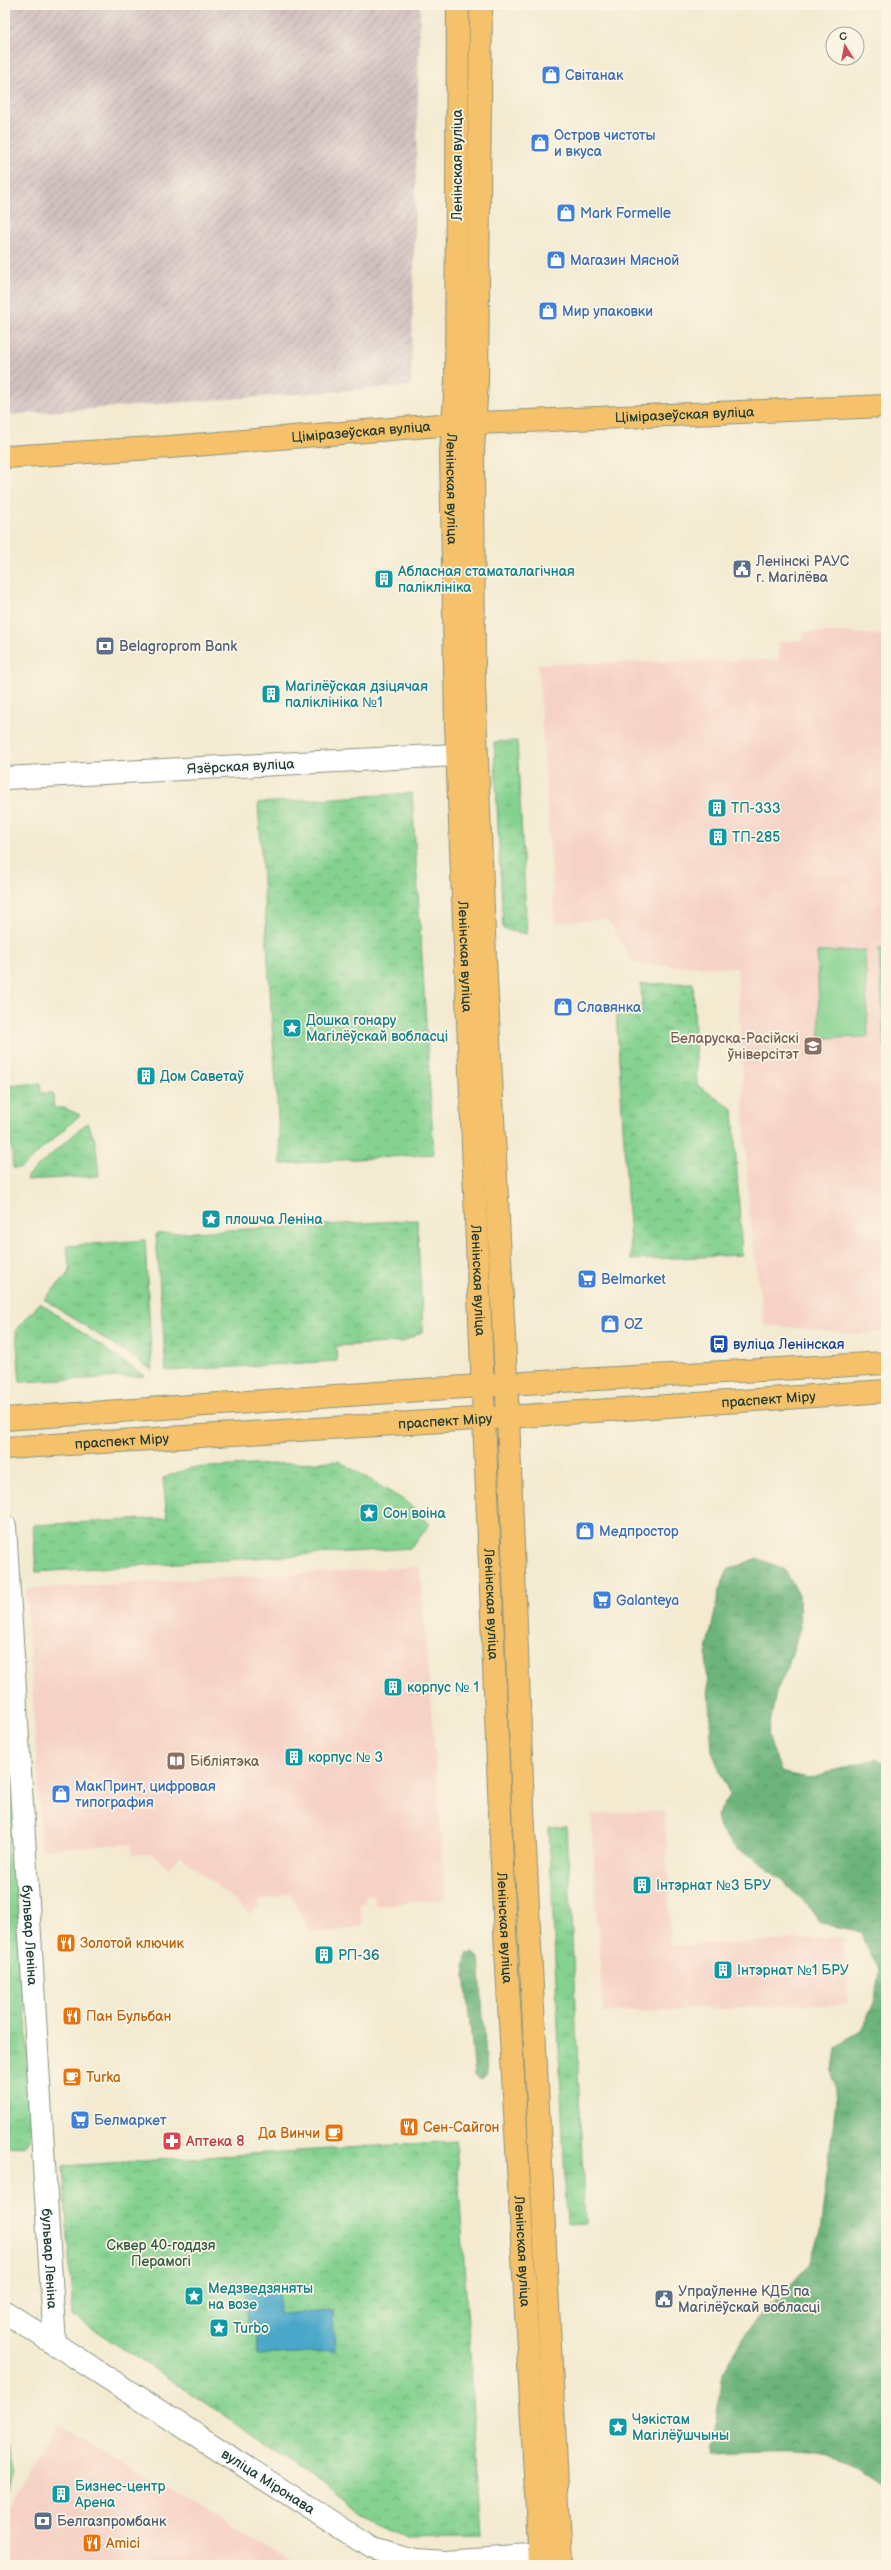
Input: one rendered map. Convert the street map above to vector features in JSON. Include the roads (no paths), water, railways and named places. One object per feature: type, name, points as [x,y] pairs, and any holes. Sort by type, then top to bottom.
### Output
[{"type":"main road","name":"Ленінская вуліца","points":[[458,5],[456,374],[463,424],[474,685],[467,754],[483,1419],[504,1913],[550,2560]]},
{"type":"main road","name":"Ленінская вуліца","points":[[463,424],[476,380],[481,5]]},
{"type":"main road","name":"Ціміразеўская вуліца","points":[[5,457],[170,447],[463,424],[886,406]]},
{"type":"main road","name":"Ленінская вуліца","points":[[467,754],[507,1384],[550,2560]]},
{"type":"main road","name":"праспект Міру","points":[[5,1419],[507,1384],[886,1363]]},
{"type":"main road","name":"праспект Міру","points":[[5,1448],[483,1419],[886,1391]]},
{"type":"street","name":"Язёрская вуліца","points":[[5,778],[467,754]]},
{"type":"street","name":"бульвар Леніна","points":[[5,1526],[55,2344]]},
{"type":"street","name":"вуліца Міронава","points":[[5,2312],[372,2548],[416,2560],[444,2562],[550,2560]]},
{"type":"water","points":[[278,2288],[279,2314],[333,2311],[335,2351],[257,2355],[256,2323],[247,2323],[246,2290]]},
{"type":"place","name":"Світанак","points":[[551,75]]},
{"type":"place","name":"Остров чистоты и вкуса","points":[[540,143]]},
{"type":"place","name":"Mark Formelle","points":[[566,213]]},
{"type":"place","name":"Магазин Мясной","points":[[556,260]]},
{"type":"place","name":"Мир упаковки","points":[[548,311]]},
{"type":"place","name":"Ленінскі РАУС г. Магілёва","points":[[742,569]]},
{"type":"place","name":"Абласная стаматалагічная паліклініка","points":[[384,579]]},
{"type":"place","name":"Belagroprom Bank","points":[[105,646]]},
{"type":"place","name":"Магілёўская дзіцячая паліклініка №1","points":[[271,694]]},
{"type":"place","name":"ТП-333","points":[[717,808]]},
{"type":"place","name":"ТП-285","points":[[718,837]]},
{"type":"place","name":"Славянка","points":[[563,1007]]},
{"type":"place","name":"Дошка гонару Магілёўскай вобласці","points":[[292,1028]]},
{"type":"place","name":"Беларуска-Расійскі ўніверсітэт","points":[[813,1046]]},
{"type":"place","name":"Дом Саветаў","points":[[146,1076]]},
{"type":"place","name":"плошча Леніна","points":[[211,1219]]},
{"type":"place","name":"Belmarket","points":[[587,1279]]},
{"type":"place","name":"OZ","points":[[610,1324]]},
{"type":"place","name":"вуліца Ленінская","points":[[719,1344]]},
{"type":"place","name":"Сон воіна","points":[[369,1513]]},
{"type":"place","name":"Медпростор","points":[[585,1531]]},
{"type":"place","name":"Galanteya","points":[[602,1600]]},
{"type":"place","name":"корпус № 1","points":[[393,1687]]},
{"type":"place","name":"корпус № 3","points":[[294,1757]]},
{"type":"place","name":"Бібліятэка","points":[[176,1761]]},
{"type":"place","name":"МакПринт, цифровая типография","points":[[61,1794]]},
{"type":"place","name":"Інтэрнат №3 БРУ","points":[[642,1885]]},
{"type":"place","name":"Золотой ключик","points":[[66,1943]]},
{"type":"place","name":"РП-36","points":[[324,1955]]},
{"type":"place","name":"Інтэрнат №1 БРУ","points":[[723,1970]]},
{"type":"place","name":"Пан Бульбан","points":[[72,2016]]},
{"type":"place","name":"Turka","points":[[72,2077]]},
{"type":"place","name":"Белмаркет","points":[[80,2120]]},
{"type":"place","name":"Сен-Сайгон","points":[[409,2127]]},
{"type":"place","name":"Да Винчи","points":[[334,2133]]},
{"type":"place","name":"Аптека 8","points":[[172,2141]]},
{"type":"place","name":"Медзведзяняты на возе","points":[[194,2296]]},
{"type":"place","name":"Упраўленне КДБ па Магілёўскай вобласці","points":[[664,2299]]},
{"type":"place","name":"Turbo","points":[[219,2328]]},
{"type":"place","name":"Чэкістам Магілёўшчыны","points":[[618,2427]]},
{"type":"place","name":"Бизнес-центр Арена","points":[[61,2494]]},
{"type":"place","name":"Белгазпромбанк","points":[[43,2521]]},
{"type":"place","name":"Аmici","points":[[92,2543]]},
{"type":"park label","name":"Сквер 40-годдзя Перамогі","points":[[161,2254]]}]
